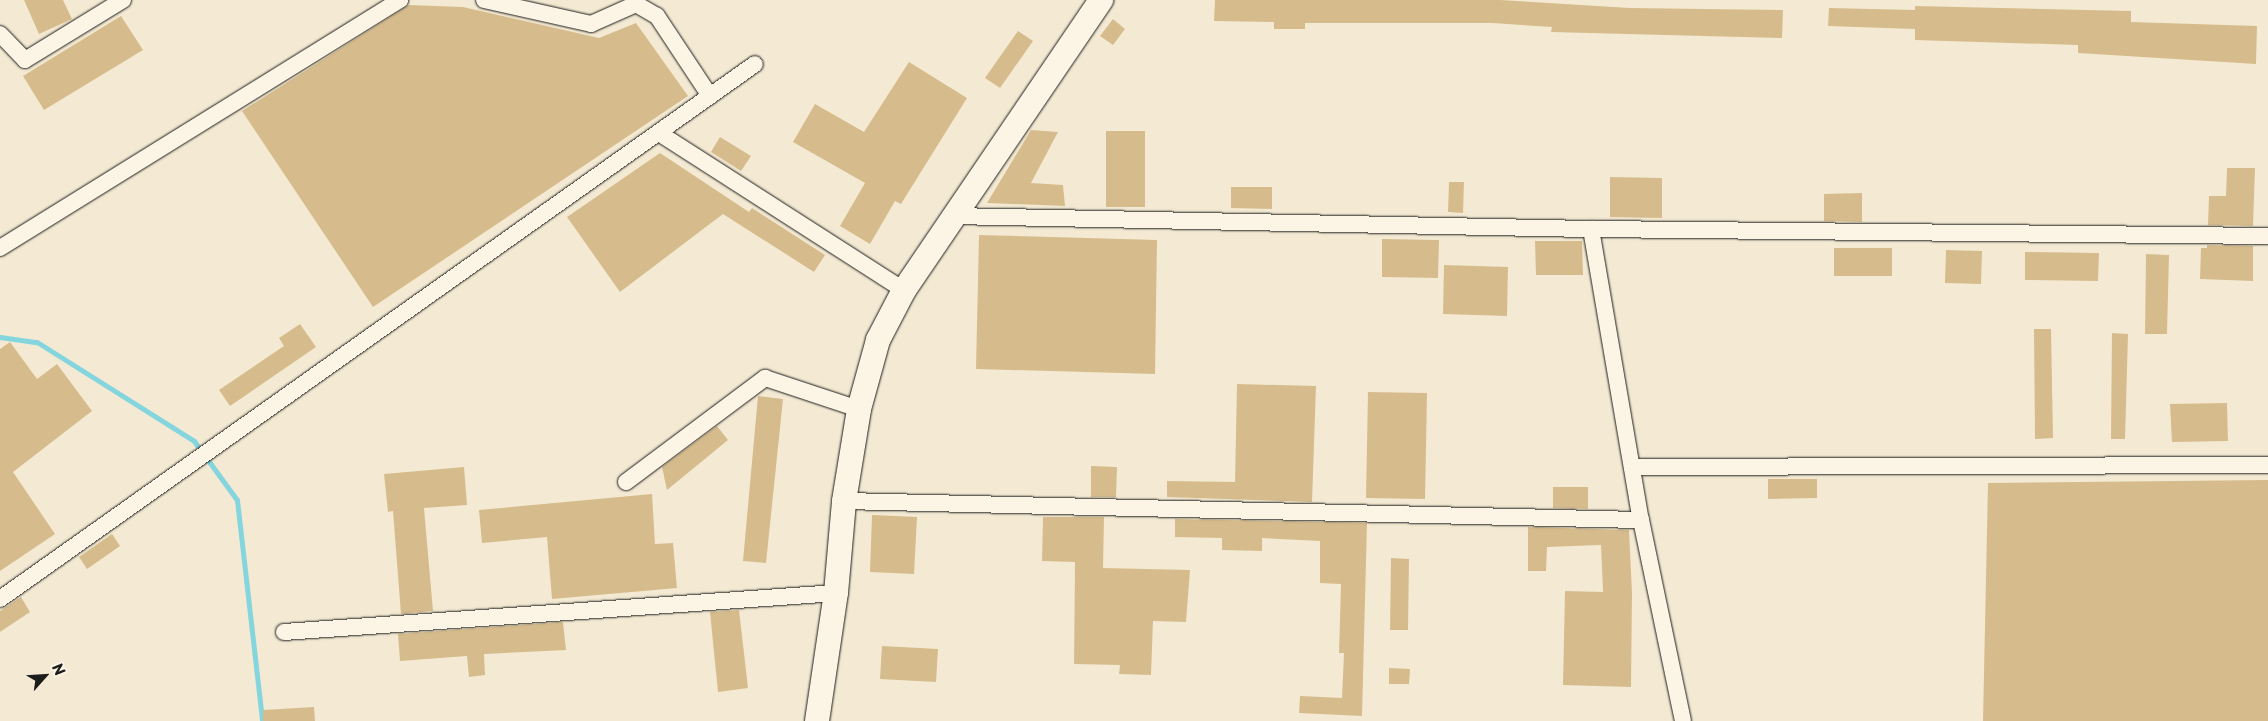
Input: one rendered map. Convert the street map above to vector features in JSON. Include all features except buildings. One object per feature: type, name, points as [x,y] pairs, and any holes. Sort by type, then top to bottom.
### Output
[{"type":"main road","points":[[817,721],[836,593],[844,501],[860,409],[878,340],[904,290],[952,216],[1101,0]]},
{"type":"street","points":[[0,34],[25,60],[123,0]]},
{"type":"street","points":[[0,248],[400,0]]},
{"type":"street","points":[[484,0],[590,24],[636,4],[657,16],[710,96]]},
{"type":"street","points":[[0,600],[755,64]]},
{"type":"street","points":[[659,133],[904,290]]},
{"type":"street","points":[[952,216],[1591,229],[2268,236]]},
{"type":"street","points":[[1591,229],[1641,520],[1683,721]]},
{"type":"street","points":[[626,482],[765,378],[860,409]]},
{"type":"street","points":[[1632,467],[2268,464]]},
{"type":"street","points":[[844,501],[1641,520]]},
{"type":"street","points":[[284,632],[836,593]]},
{"type":"waterway","points":[[0,337],[37,342],[194,441],[237,500],[262,721]]}]
